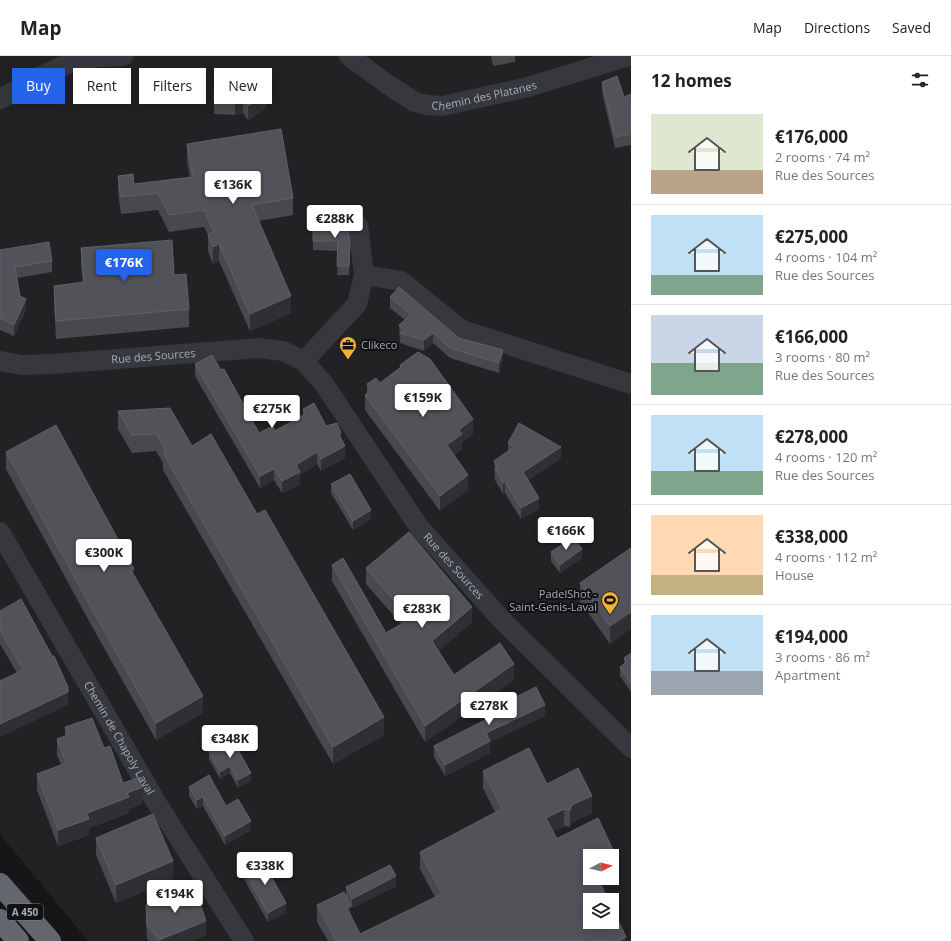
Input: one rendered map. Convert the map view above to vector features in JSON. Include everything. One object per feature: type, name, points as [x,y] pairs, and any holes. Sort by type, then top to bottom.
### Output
[{"type":"highway","name":"A 450","points":[[0,884],[50,941]]},
{"type":"highway","name":"A 450","points":[[0,920],[18,941]]},
{"type":"street","points":[[0,99],[73,62],[89,57],[123,56]]},
{"type":"street","name":"Chemin des Platanes","points":[[349,56],[387,84],[415,102],[442,106],[528,87],[629,56]]},
{"type":"street","points":[[304,360],[357,304],[364,275],[358,224]]},
{"type":"street","points":[[364,275],[401,281],[462,330],[631,384]]},
{"type":"street","name":"Rue des Sources","points":[[0,361],[22,365],[60,364],[259,348],[283,351],[304,360],[324,384],[419,527],[500,618],[631,748]]},
{"type":"street","name":"Chemin de Chapoly Laval","points":[[0,532],[158,805],[244,941]]},
{"type":"shaded area","points":[[0,56],[631,56],[631,941],[88,941],[0,834]]},
{"type":"building","points":[[617,76],[624,97],[631,94],[631,134],[615,137],[602,82]]},
{"type":"building","points":[[281,129],[293,198],[252,205],[291,296],[250,314],[219,244],[213,247],[208,235],[214,232],[204,210],[169,215],[158,193],[121,197],[118,176],[133,174],[134,184],[193,177],[187,144]]},
{"type":"building","points":[[313,223],[347,224],[350,243],[349,266],[337,266],[338,241],[313,241]]},
{"type":"building","points":[[172,240],[174,275],[186,274],[189,309],[56,321],[54,286],[84,282],[81,248]]},
{"type":"building","points":[[49,242],[52,261],[15,267],[20,296],[26,299],[14,325],[0,318],[0,250]]},
{"type":"building","points":[[399,287],[459,338],[503,350],[499,363],[450,348],[433,333],[424,340],[400,333],[403,330],[399,325],[411,315],[390,297]]},
{"type":"building","points":[[418,352],[430,359],[473,419],[459,430],[462,434],[447,445],[468,475],[440,496],[365,395],[371,390],[367,384],[376,378],[380,383],[401,367],[400,365]]},
{"type":"building","points":[[212,355],[221,370],[224,369],[259,433],[273,426],[275,431],[305,414],[303,409],[314,403],[326,426],[337,423],[341,433],[339,434],[345,446],[321,459],[317,452],[296,465],[300,472],[282,481],[274,469],[260,476],[195,364]]},
{"type":"building","points":[[170,408],[192,446],[211,434],[257,514],[265,510],[384,717],[333,747],[163,453],[166,451],[156,434],[132,435],[118,411]]},
{"type":"building","points":[[519,423],[561,447],[523,472],[539,498],[521,508],[505,482],[503,483],[495,469],[498,467],[494,461],[514,447],[508,443]]},
{"type":"building","points":[[56,425],[134,569],[131,570],[203,696],[156,723],[6,452]]},
{"type":"building","points":[[350,474],[371,510],[353,521],[331,484]]},
{"type":"building","points":[[409,532],[472,607],[432,641],[454,675],[500,643],[514,664],[425,726],[332,565],[343,558],[386,633],[410,619],[366,568]]},
{"type":"building","points":[[573,537],[582,549],[560,565],[551,552]]},
{"type":"building","name":"PadelShot - Saint-Genis-Laval","points":[[631,548],[631,612],[610,626],[580,583]]},
{"type":"building","points":[[21,599],[52,656],[54,656],[68,687],[68,692],[0,724],[0,681],[23,670],[0,630],[0,611]]},
{"type":"building","points":[[631,653],[631,684],[620,667],[627,662],[624,658]]},
{"type":"building","points":[[536,687],[545,705],[486,733],[490,741],[445,765],[434,746],[493,716],[490,710]]},
{"type":"building","points":[[92,718],[104,748],[110,746],[123,783],[138,778],[143,787],[127,793],[129,797],[87,813],[89,819],[58,830],[37,774],[66,763],[57,739],[68,735],[65,727]]},
{"type":"building","points":[[232,739],[251,773],[238,780],[230,766],[220,772],[209,752]]},
{"type":"building","points":[[529,748],[547,784],[578,768],[592,796],[572,805],[570,810],[564,809],[546,818],[556,839],[598,818],[613,849],[583,849],[583,885],[601,885],[605,893],[583,893],[583,929],[619,929],[619,922],[626,937],[619,941],[336,941],[317,905],[344,892],[351,906],[347,908],[360,934],[442,894],[420,852],[502,809],[483,771]]},
{"type":"building","points":[[209,775],[226,806],[238,799],[251,821],[225,836],[203,797],[197,800],[189,787]]},
{"type":"building","points":[[153,814],[173,861],[116,885],[96,838]]},
{"type":"building","points":[[262,860],[286,903],[268,913],[244,870]]},
{"type":"building","points":[[390,865],[396,876],[352,899],[346,887]]},
{"type":"building","points":[[194,886],[206,921],[159,940],[147,925],[146,905]]},
{"type":"place","name":"Clikeco","points":[[348,360]]},
{"type":"place","name":"PadelShot - Saint-Genis-Laval","points":[[610,615]]}]
